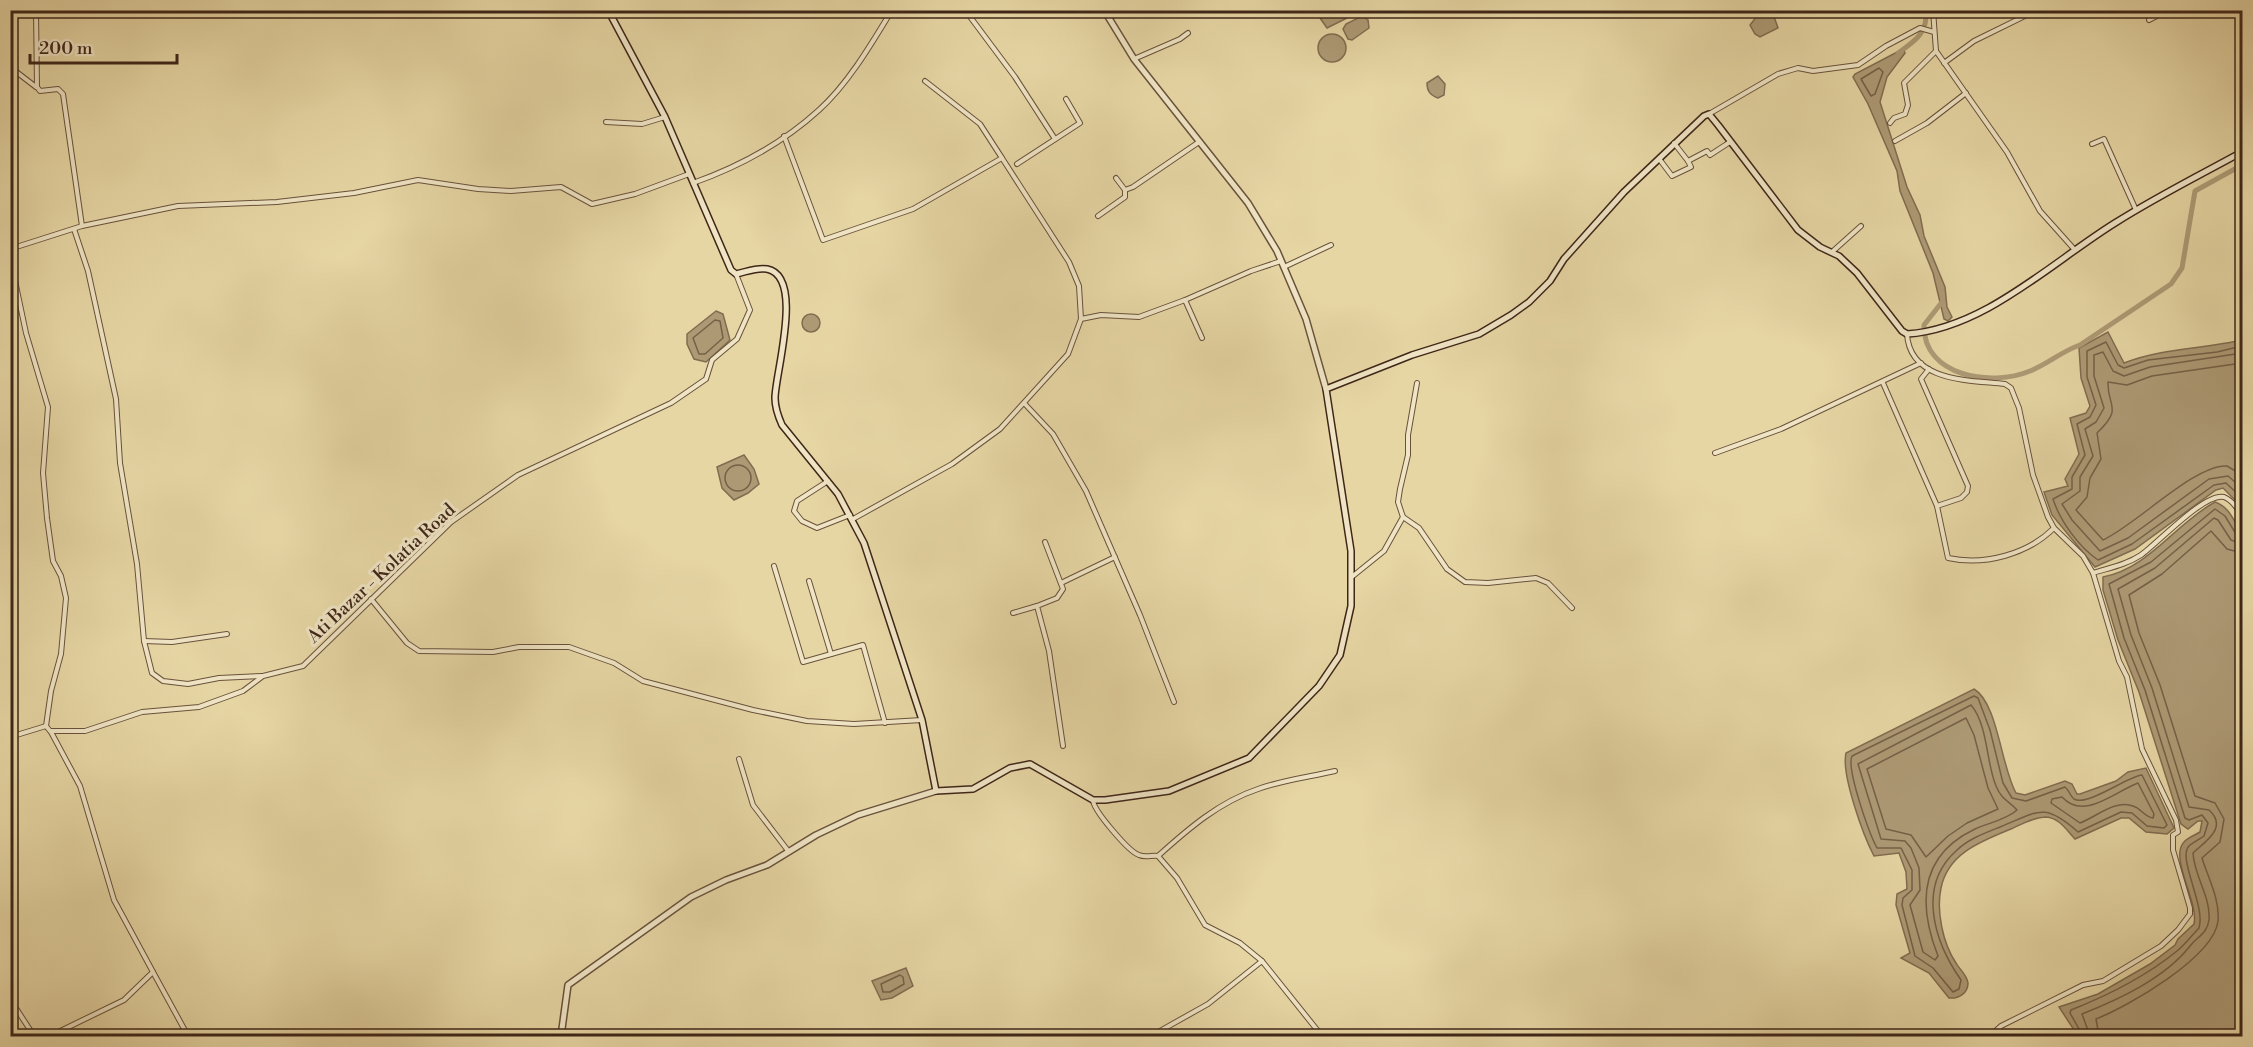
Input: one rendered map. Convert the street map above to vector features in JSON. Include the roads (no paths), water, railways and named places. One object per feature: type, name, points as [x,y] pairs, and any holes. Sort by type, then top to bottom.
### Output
[{"type":"main road","points":[[608,10],[665,117],[710,227],[736,274],[759,268],[770,269],[781,279],[784,287],[786,325],[775,398],[777,412],[782,425],[828,481],[852,517],[873,569],[923,723],[936,791]]},
{"type":"main road","points":[[561,1036],[568,986],[691,897],[726,880],[767,865],[858,815],[936,791],[973,789],[1011,768],[1030,764],[1093,800],[1144,796],[1169,791],[1249,758],[1332,670],[1346,636],[1353,576],[1349,527],[1330,430],[1326,389],[1306,319],[1282,264],[1248,203],[1134,59],[1104,10]]},
{"type":"main road","points":[[1326,389],[1412,356],[1479,334],[1530,302],[1550,281],[1564,259],[1624,192],[1660,160],[1699,119],[1709,114],[1798,230],[1857,273],[1898,326],[1910,334],[1934,328],[2000,303],[2074,249],[2136,211],[2242,152]]},
{"type":"street","points":[[36,10],[37,87]]},
{"type":"street","points":[[693,183],[752,157],[820,110],[865,54],[892,10]]},
{"type":"street","points":[[965,10],[1015,76],[1054,139]]},
{"type":"street","points":[[1933,10],[1936,51],[2019,170],[2040,211],[2074,249]]},
{"type":"street","points":[[1944,63],[1974,41],[2037,10]]},
{"type":"street","points":[[2149,20],[2168,10]]},
{"type":"street","points":[[1709,114],[1778,74],[1798,68],[1813,71],[1858,65],[1886,46],[1920,28],[1933,31]]},
{"type":"street","points":[[1134,59],[1180,39],[1188,33]]},
{"type":"street","points":[[1890,123],[1894,118],[1905,114],[1908,105],[1904,83],[1936,51]]},
{"type":"street","points":[[10,67],[40,91],[58,89],[63,94],[82,226]]},
{"type":"street","points":[[828,481],[797,501],[794,511],[802,521],[817,528],[852,517],[952,464],[1000,429],[1068,354],[1082,319],[1079,286],[1069,262],[980,124],[925,81]]},
{"type":"street","points":[[1895,141],[1928,123],[1966,93]]},
{"type":"street","points":[[1017,164],[1080,123],[1066,99]]},
{"type":"street","points":[[606,122],[642,124],[665,117]]},
{"type":"street","points":[[784,136],[824,241],[913,209],[1002,158]]},
{"type":"street","points":[[2092,144],[2104,139],[2136,211]]},
{"type":"street","points":[[1125,190],[1199,142]]},
{"type":"street","points":[[1688,161],[1707,151],[1710,155],[1731,142]]},
{"type":"street","points":[[1660,160],[1672,176],[1691,166],[1674,143]]},
{"type":"street","points":[[10,249],[82,226],[178,206],[277,202],[354,194],[418,180],[478,189],[512,190],[561,187],[592,204],[635,194],[689,174]]},
{"type":"street","points":[[1098,216],[1125,197],[1125,190],[1116,178]]},
{"type":"street","points":[[1832,253],[1861,226]]},
{"type":"street","points":[[74,229],[88,271],[116,399],[120,463],[137,564],[144,641],[153,673],[163,681],[188,684],[219,678],[263,676]]},
{"type":"street","points":[[1082,319],[1101,315],[1138,317],[1185,300],[1251,271],[1282,264],[1331,245]]},
{"type":"street","points":[[10,257],[26,333],[48,407],[43,473],[47,518],[53,561],[65,593],[61,654],[51,691],[46,726],[80,786],[114,900],[188,1036]]},
{"type":"street","name":"Ati Bazar - Kolatia Road","points":[[50,731],[85,731],[142,712],[199,707],[243,691],[263,676],[303,666],[451,522],[518,475],[671,403],[706,379],[712,360],[737,339],[750,310],[736,274]]},
{"type":"street","points":[[1185,300],[1202,338]]},
{"type":"street","points":[[1910,334],[1912,349],[1921,363],[1929,369],[1959,381],[2005,384],[2011,388],[2019,408],[2033,475],[2054,528],[2083,556],[2093,573],[2119,661],[2127,677],[2142,748],[2176,820],[2178,832],[2173,835],[2173,850],[2190,908],[2190,914],[2162,946],[2103,981],[2083,985],[2001,1026],[1990,1036]]},
{"type":"street","points":[[1715,453],[1781,429],[1884,383],[1921,363]]},
{"type":"street","points":[[1929,369],[1921,379],[1931,396],[1968,486],[1968,492],[1961,498],[1937,506]]},
{"type":"street","points":[[1417,383],[1408,435],[1408,455],[1398,502],[1403,517],[1425,535],[1447,570],[1465,582],[1488,583],[1536,578],[1548,583],[1572,608]]},
{"type":"street","points":[[1884,383],[1937,506],[1948,558],[1961,561],[1981,561],[2027,548],[2039,543],[2054,528]]},
{"type":"street","points":[[1024,403],[1053,434],[1086,491],[1174,702]]},
{"type":"street","points":[[2093,573],[2131,561],[2177,523],[2217,498],[2227,499],[2238,508],[2242,517]]},
{"type":"street","points":[[1353,576],[1384,550],[1403,517]]},
{"type":"street","points":[[1013,613],[1050,602],[1062,593],[1061,583],[1044,542]]},
{"type":"street","points":[[1061,583],[1115,556]]},
{"type":"street","points":[[774,566],[803,662],[863,645],[885,723]]},
{"type":"street","points":[[809,581],[831,654]]},
{"type":"street","points":[[371,599],[407,643],[418,651],[493,652],[519,647],[569,647],[614,663],[643,681],[753,710],[807,721],[923,723]]},
{"type":"street","points":[[1037,606],[1049,651],[1063,746]]},
{"type":"street","points":[[144,641],[172,642],[227,634]]},
{"type":"street","points":[[10,737],[46,726]]},
{"type":"street","points":[[739,759],[753,805],[789,852]]},
{"type":"street","points":[[1093,800],[1096,810],[1132,851],[1143,856],[1158,856],[1204,817],[1228,802],[1277,783],[1335,771]]},
{"type":"street","points":[[1158,856],[1177,878],[1205,925],[1240,943],[1262,961],[1322,1036]]},
{"type":"street","points":[[1151,1036],[1208,1004],[1262,961]]},
{"type":"street","points":[[50,1036],[124,1000],[153,972]]},
{"type":"street","points":[[10,999],[34,1036]]},
{"type":"water","points":[[1322,10],[1361,11],[1327,28],[1320,18]]},
{"type":"water","points":[[1768,10],[1772,11],[1778,28],[1760,37],[1755,34],[1750,25],[1757,16]]},
{"type":"water","points":[[1362,16],[1368,20],[1369,28],[1352,40],[1348,39],[1343,29],[1346,24]]},
{"type":"water","points":[[1332,34],[1342,38],[1346,48],[1342,58],[1332,62],[1322,58],[1318,48],[1322,38]]},
{"type":"water","points":[[1901,50],[1905,53],[1887,77],[1880,102],[1907,187],[1920,215],[1924,236],[1945,287],[1947,307],[1952,317],[1948,321],[1944,319],[1933,273],[1900,191],[1897,171],[1868,104],[1853,77]]},
{"type":"water","points":[[1438,76],[1445,84],[1444,95],[1438,98],[1429,92],[1427,83]]},
{"type":"water","points":[[716,311],[723,314],[730,340],[706,362],[694,359],[687,344],[687,334]]},
{"type":"water","points":[[807,314],[815,314],[820,319],[818,330],[807,332],[802,327],[802,319]]},
{"type":"water","points":[[2108,332],[2124,363],[2153,354],[2242,340],[2242,507],[2223,488],[2216,490],[2135,549],[2095,567],[2052,515],[2044,492],[2068,486],[2065,479],[2079,454],[2070,418],[2086,413],[2090,406],[2081,378],[2079,348]]},
{"type":"water","points":[[744,455],[754,469],[759,484],[734,500],[722,488],[717,467]]},
{"type":"water","points":[[2215,502],[2228,511],[2242,534],[2242,1036],[2078,1036],[2059,1007],[2098,994],[2150,964],[2175,945],[2178,939],[2194,924],[2180,849],[2185,841],[2200,832],[2202,821],[2198,821],[2188,829],[2181,824],[2139,692],[2118,640],[2103,590],[2103,577],[2134,565]]},
{"type":"water","points":[[1974,689],[1982,696],[1989,708],[2006,768],[2016,793],[2025,795],[2065,781],[2072,784],[2077,794],[2080,794],[2116,781],[2128,772],[2146,768],[2174,828],[2167,834],[2146,832],[2129,818],[2121,818],[2075,839],[2063,825],[2051,818],[2042,817],[1989,838],[1968,850],[1951,866],[1941,888],[1939,907],[1944,937],[1951,955],[1968,983],[1962,995],[1949,998],[1929,973],[1901,958],[1910,953],[1896,905],[1897,894],[1907,889],[1906,872],[1899,853],[1874,856],[1859,820],[1845,763],[1846,753]]},
{"type":"water","points":[[906,968],[913,986],[892,998],[881,1000],[872,981]]},
{"type":"waterway","points":[[1898,53],[1923,31],[1926,10]]},
{"type":"waterway","points":[[1942,302],[1924,325],[1927,343],[1935,356],[1947,367],[1979,377],[1997,378],[2014,376],[2037,368],[2080,345],[2171,284],[2182,268],[2195,191],[2242,165]]}]
